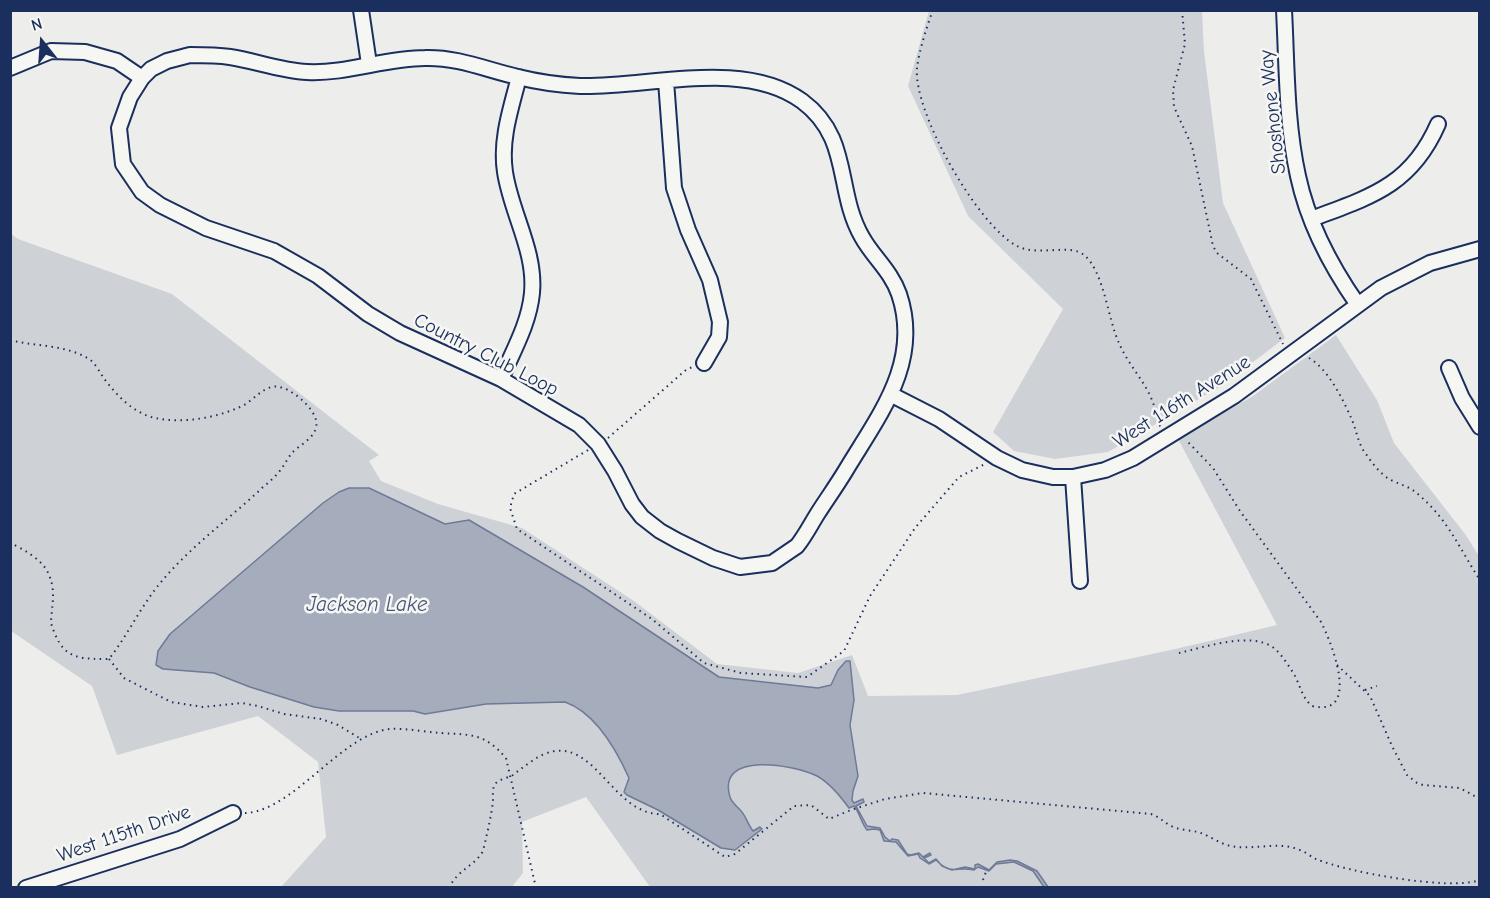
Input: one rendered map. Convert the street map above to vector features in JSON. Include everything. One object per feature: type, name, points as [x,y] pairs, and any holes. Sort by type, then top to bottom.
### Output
[{"type":"street","points":[[361,10],[369,64]]},
{"type":"street","name":"Shoshone Way","points":[[1284,10],[1295,158],[1311,219],[1321,244],[1358,305]]},
{"type":"street","points":[[10,68],[51,51],[85,52],[117,61],[142,78]]},
{"type":"street","name":"Country Club Loop","points":[[190,55],[231,57],[303,72],[327,72],[369,64],[399,58],[429,57],[472,63],[519,77],[579,86],[723,78],[769,86],[801,100],[819,116],[827,126],[836,146],[856,225],[867,245],[895,284],[902,304],[905,345],[892,395],[797,546],[782,558],[772,562],[740,567],[713,558],[660,531],[642,518],[598,444],[585,430],[501,379],[400,333],[368,314],[318,276],[274,250],[206,228],[160,205],[142,192],[123,164],[119,128],[130,97],[142,78],[167,60],[190,55]]},
{"type":"street","points":[[501,379],[525,324],[532,292],[530,256],[505,171],[506,133],[519,77]]},
{"type":"street","points":[[666,81],[674,188],[688,230],[710,280],[720,322],[719,337],[704,363]]},
{"type":"street","points":[[1311,219],[1368,197],[1398,179],[1423,153],[1438,124]]},
{"type":"street","name":"West 116th Avenue","points":[[892,395],[939,419],[1008,464],[1037,475],[1073,477],[1116,466],[1177,432],[1234,396],[1358,305],[1405,275],[1430,263],[1479,249]]},
{"type":"street","points":[[1449,368],[1462,398],[1479,427]]},
{"type":"street","points":[[1073,477],[1080,581]]},
{"type":"street","name":"West 115th Drive","points":[[26,888],[180,839],[233,813]]},
{"type":"path","points":[[933,10],[917,68],[918,86],[937,137],[965,190],[979,212],[997,231],[1017,246],[1029,251],[1078,251],[1086,256],[1096,273],[1119,343],[1150,393],[1157,415],[1156,425],[1177,432],[1197,450],[1321,622],[1329,638],[1337,665],[1341,688],[1339,698],[1330,705],[1312,706],[1304,698],[1295,676],[1283,657],[1264,643],[1244,640],[1179,653]]},
{"type":"path","points":[[1182,10],[1185,44],[1173,90],[1174,107],[1192,146],[1217,253],[1251,279],[1283,346],[1311,359],[1326,371],[1352,421],[1365,453],[1390,480],[1410,488],[1439,515],[1457,538],[1479,580]]},
{"type":"path","points":[[10,340],[67,349],[91,360],[123,401],[143,414],[156,419],[187,420],[214,415],[242,406],[267,387],[274,386],[296,395],[317,420],[313,434],[292,452],[280,471],[204,538],[158,586],[141,608],[123,641],[109,659]]},
{"type":"path","points":[[10,543],[35,558],[49,574],[55,601],[51,624],[60,646],[72,655],[86,659],[109,659]]},
{"type":"path","points":[[109,659],[124,678],[171,702],[203,707],[242,703],[258,706],[284,714],[321,719],[338,725],[362,739]]},
{"type":"path","points":[[1337,665],[1365,690],[1407,775],[1417,783],[1460,788],[1479,799]]},
{"type":"path","points":[[1365,690],[1377,686]]},
{"type":"path","points":[[233,813],[252,813],[275,803],[362,739],[389,729],[477,736],[495,745],[506,759],[536,888]]},
{"type":"path","points":[[449,888],[457,875],[480,856],[492,811],[494,786],[497,782],[553,750],[566,750],[587,761],[634,807],[648,813],[660,814],[723,856],[728,857],[794,806],[811,805],[829,819],[885,799],[923,793],[1151,814],[1177,828],[1199,832],[1227,845],[1248,848],[1286,846],[1300,850],[1316,859],[1341,866],[1411,879],[1453,883],[1479,880]]},
{"type":"path","points":[[982,880],[987,869]]},
{"type":"shaded area","points":[[929,11],[1202,11],[1204,51],[1223,203],[1285,338],[1221,386],[1108,452],[1055,459],[1014,451],[993,432],[1063,309],[968,216],[908,86]]},
{"type":"shaded area","points":[[11,234],[18,239],[172,294],[379,455],[369,461],[381,481],[438,504],[522,528],[634,601],[717,664],[798,673],[852,655],[868,696],[957,695],[1277,625],[1178,439],[1253,396],[1336,335],[1377,400],[1394,443],[1465,534],[1479,556],[1479,887],[650,887],[586,797],[522,822],[523,873],[512,887],[281,887],[326,837],[318,762],[258,716],[117,755],[92,686],[11,631]]},
{"type":"water","name":"Jackson Lake","points":[[349,488],[369,488],[445,524],[469,520],[583,587],[719,677],[818,688],[831,685],[838,670],[846,661],[850,661],[854,700],[850,725],[858,776],[852,800],[854,803],[863,799],[864,802],[856,806],[867,826],[880,828],[890,841],[898,840],[907,854],[919,853],[923,857],[930,853],[931,855],[924,858],[929,863],[936,859],[940,863],[936,860],[929,864],[918,854],[908,856],[896,842],[884,841],[880,830],[867,830],[854,806],[849,808],[831,786],[817,776],[776,765],[746,767],[735,772],[729,782],[730,797],[753,831],[760,827],[762,829],[735,850],[721,848],[658,810],[627,795],[624,792],[629,778],[604,733],[586,714],[565,702],[486,704],[425,714],[413,711],[339,711],[314,707],[214,673],[163,669],[156,665],[158,651],[170,634],[323,503]]},
{"type":"water","points":[[1017,861],[1037,871],[1048,887],[1044,887],[1033,871],[1014,862],[996,864],[989,871],[978,867],[974,870],[954,869],[965,867],[975,869],[975,865],[978,864],[989,870],[997,862]]}]
